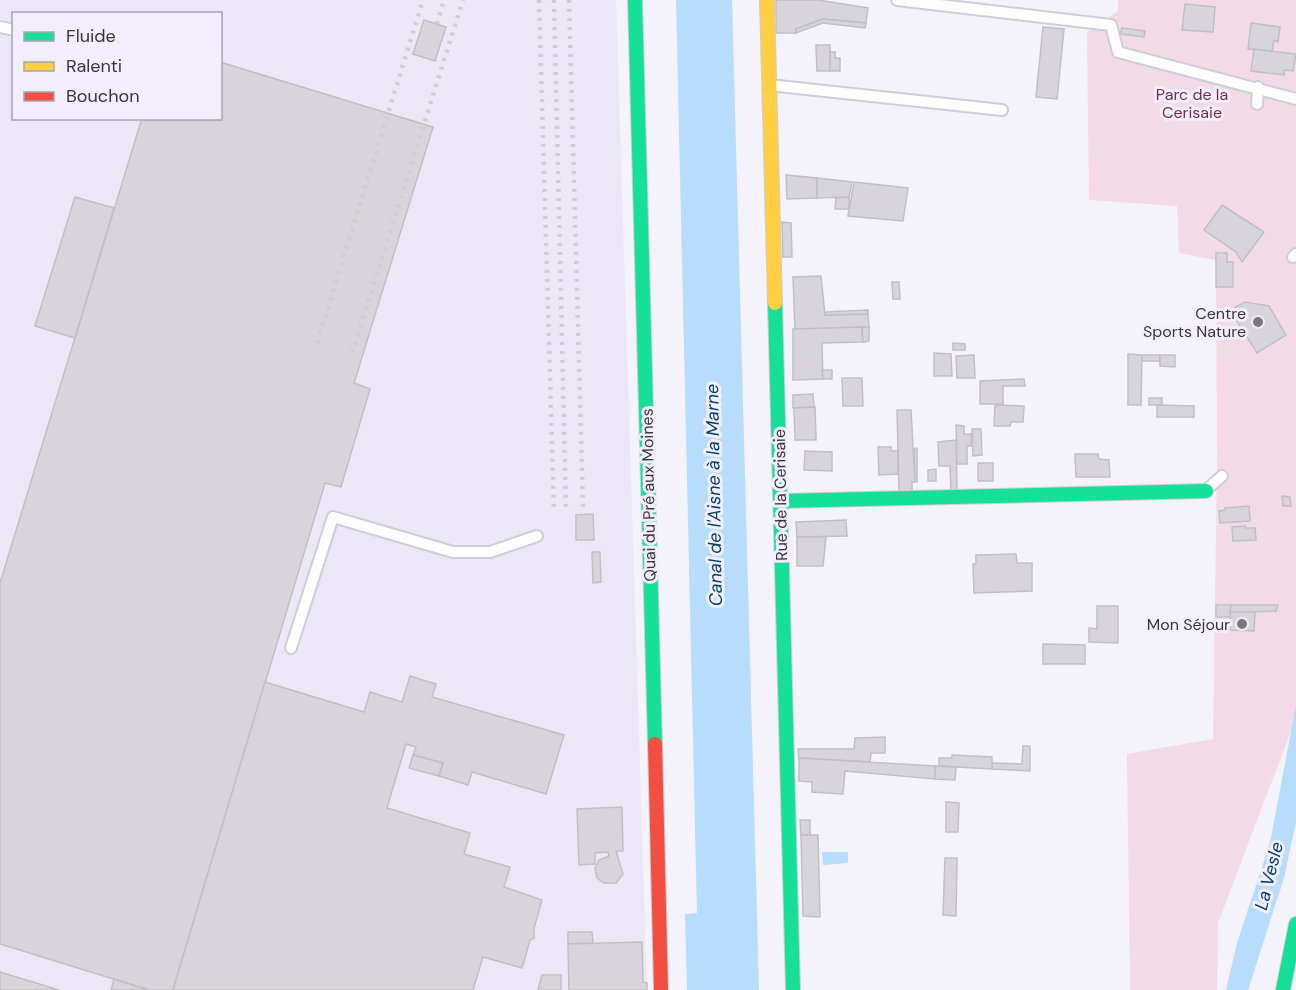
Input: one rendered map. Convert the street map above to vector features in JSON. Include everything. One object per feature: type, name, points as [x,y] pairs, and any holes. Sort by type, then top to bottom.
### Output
[{"type":"street","name":"Quai du Pré aux Moines","points":[[635,0],[661,990]]},
{"type":"street","name":"Rue de la Cerisaie","points":[[767,0],[793,990]]},
{"type":"street","points":[[780,501],[1206,491]]},
{"type":"street","points":[[1283,990],[1296,924]]},
{"type":"lane","points":[[897,0],[1111,25],[1118,52],[1296,99]]},
{"type":"lane","points":[[769,85],[1002,110]]},
{"type":"lane","points":[[1257,87],[1257,104]]},
{"type":"lane","points":[[1206,491],[1222,476]]},
{"type":"lane","points":[[291,648],[333,517],[453,552],[490,552],[537,536]]},
{"type":"shaded area","points":[[0,0],[616,0],[647,990],[0,990]]},
{"type":"green space","name":"Parc de la Cerisaie","points":[[1118,0],[1296,0],[1296,718],[1218,923],[1217,990],[1130,990],[1127,754],[1213,739],[1217,465],[1216,260],[1179,253],[1177,206],[1089,200],[1087,32],[1118,11]]},
{"type":"water","name":"Canal de l'Aisne à la Marne","points":[[676,0],[732,0],[759,990],[687,990],[685,914],[697,913]]},
{"type":"water","name":"La Vesle","points":[[1296,705],[1296,822],[1284,878],[1248,990],[1226,990],[1237,943],[1270,843]]},
{"type":"water","points":[[822,852],[848,852],[848,863],[823,865]]},
{"type":"building","points":[[776,0],[818,0],[868,8],[866,23],[823,19],[796,29],[796,33],[776,33]]},
{"type":"building","points":[[1185,4],[1215,7],[1213,32],[1182,30]]},
{"type":"building","points":[[823,19],[866,23],[865,28],[823,23],[796,33],[796,29]]},
{"type":"building","points":[[424,20],[446,27],[435,61],[413,54]]},
{"type":"building","points":[[1251,23],[1280,27],[1278,42],[1274,40],[1272,51],[1248,49]]},
{"type":"building","points":[[1043,27],[1064,29],[1057,99],[1036,97]]},
{"type":"building","points":[[1122,28],[1145,31],[1144,37],[1120,34]]},
{"type":"building","points":[[816,45],[830,45],[830,71],[817,71]]},
{"type":"building","points":[[1254,49],[1296,54],[1293,71],[1284,70],[1284,75],[1251,71]]},
{"type":"building","points":[[830,52],[835,52],[835,58],[840,58],[840,71],[830,71]]},
{"type":"building","points":[[222,63],[433,127],[354,383],[370,389],[341,487],[325,483],[173,990],[149,990],[0,944],[0,583],[141,120],[222,120]]},
{"type":"building","points":[[786,175],[817,178],[817,198],[787,199]]},
{"type":"building","points":[[817,178],[852,182],[849,197],[817,198]]},
{"type":"building","points":[[854,182],[908,188],[903,221],[848,216]]},
{"type":"building","points":[[75,197],[114,208],[75,338],[35,326]]},
{"type":"building","points":[[849,197],[849,209],[835,209],[836,198]]},
{"type":"building","points":[[1222,205],[1264,232],[1242,262],[1236,252],[1204,230]]},
{"type":"building","points":[[782,222],[791,223],[792,257],[783,257]]},
{"type":"building","points":[[1216,253],[1227,253],[1227,262],[1233,262],[1233,287],[1216,287]]},
{"type":"building","points":[[821,276],[825,315],[868,314],[869,327],[795,330],[793,277]]},
{"type":"building","points":[[892,282],[899,282],[900,299],[893,299]]},
{"type":"building","name":"Centre Sports Nature","points":[[1245,302],[1269,306],[1286,335],[1257,353],[1230,310]]},
{"type":"building","points":[[868,310],[868,314],[825,315],[825,312]]},
{"type":"building","points":[[862,327],[863,342],[822,343],[823,379],[793,380],[793,329]]},
{"type":"building","points":[[862,327],[869,327],[869,341],[863,342]]},
{"type":"building","points":[[953,343],[965,344],[965,350],[953,350]]},
{"type":"building","points":[[934,353],[951,354],[952,376],[934,376]]},
{"type":"building","points":[[1128,354],[1142,355],[1141,405],[1128,405]]},
{"type":"building","points":[[974,355],[975,378],[957,378],[956,356]]},
{"type":"building","points":[[1142,355],[1160,355],[1160,361],[1142,361]]},
{"type":"building","points":[[1160,355],[1175,355],[1175,367],[1160,366]]},
{"type":"building","points":[[822,370],[832,370],[832,379],[823,379]]},
{"type":"building","points":[[842,378],[862,378],[863,406],[843,406]]},
{"type":"building","points":[[1024,379],[1025,386],[1003,386],[1003,404],[980,404],[980,381]]},
{"type":"building","points":[[813,394],[814,407],[793,408],[793,395]]},
{"type":"building","points":[[1149,398],[1162,398],[1162,405],[1149,405]]},
{"type":"building","points":[[995,405],[1024,406],[1023,422],[1011,422],[1010,426],[994,426]]},
{"type":"building","points":[[1157,405],[1194,406],[1194,417],[1157,417]]},
{"type":"building","points":[[815,407],[816,440],[795,440],[794,408]]},
{"type":"building","points":[[897,410],[911,410],[915,482],[912,482],[912,491],[899,492]]},
{"type":"building","points":[[956,425],[964,426],[964,434],[971,434],[971,446],[967,446],[967,464],[957,464]]},
{"type":"building","points":[[972,429],[981,429],[982,455],[973,456]]},
{"type":"building","points":[[956,440],[957,490],[951,490],[950,466],[939,466],[938,442]]},
{"type":"building","points":[[878,447],[891,447],[891,451],[898,451],[898,474],[879,475]]},
{"type":"building","points":[[917,448],[917,482],[915,482],[914,449]]},
{"type":"building","points":[[805,451],[832,452],[832,471],[804,470]]},
{"type":"building","points":[[1075,454],[1098,454],[1099,459],[1109,460],[1110,477],[1076,477]]},
{"type":"building","points":[[978,463],[993,463],[993,481],[978,481]]},
{"type":"building","points":[[936,469],[936,481],[928,481],[928,470]]},
{"type":"building","points":[[1282,496],[1290,497],[1291,506],[1283,506]]},
{"type":"building","points":[[1249,506],[1250,521],[1220,523],[1219,511],[1225,508]]},
{"type":"building","points":[[593,514],[594,540],[576,540],[576,515]]},
{"type":"building","points":[[846,520],[847,536],[797,537],[796,522]]},
{"type":"building","points":[[1232,527],[1255,528],[1256,540],[1233,541]]},
{"type":"building","points":[[797,537],[826,537],[823,566],[797,566]]},
{"type":"building","points":[[592,552],[600,552],[601,582],[593,583]]},
{"type":"building","points":[[1016,554],[1017,563],[1032,563],[1032,591],[974,593],[973,564],[976,564],[976,555]]},
{"type":"building","points":[[1216,605],[1231,605],[1230,617],[1216,617]]},
{"type":"building","points":[[1231,605],[1278,605],[1276,611],[1230,612]]},
{"type":"building","points":[[1097,606],[1118,606],[1118,643],[1089,642],[1089,628],[1097,629]]},
{"type":"building","name":"Mon Séjour","points":[[1230,612],[1255,612],[1254,631],[1230,630]]},
{"type":"building","points":[[1043,644],[1085,645],[1085,664],[1043,664]]},
{"type":"building","points":[[410,676],[436,684],[432,697],[564,735],[546,794],[472,772],[468,785],[439,776],[443,763],[413,755],[416,747],[406,744],[387,808],[470,833],[464,854],[510,867],[504,887],[542,900],[534,928],[534,938],[530,940],[522,968],[483,957],[473,990],[173,990],[265,682],[364,712],[370,692],[402,702]]},
{"type":"building","points":[[885,737],[885,753],[871,753],[870,762],[799,758],[798,749],[854,749],[855,738]]},
{"type":"building","points":[[1023,746],[1030,746],[1030,771],[992,769],[992,763],[1022,764]]},
{"type":"building","points":[[413,755],[443,763],[439,776],[409,768]]},
{"type":"building","points":[[952,755],[992,757],[992,769],[939,766],[939,758],[952,758]]},
{"type":"building","points":[[799,758],[935,766],[935,779],[845,771],[843,794],[812,792],[812,782],[799,781]]},
{"type":"building","points":[[935,766],[956,767],[955,780],[935,779]]},
{"type":"building","points":[[946,802],[959,803],[958,832],[946,832]]},
{"type":"building","points":[[622,807],[623,851],[616,851],[623,874],[616,883],[604,883],[597,878],[595,868],[599,860],[609,856],[608,852],[595,853],[595,864],[579,865],[577,809]]},
{"type":"building","points":[[800,820],[810,820],[810,835],[801,835]]},
{"type":"building","points":[[801,835],[818,835],[820,917],[803,916]]},
{"type":"building","points":[[945,858],[957,858],[956,916],[943,915]]},
{"type":"building","points":[[568,932],[592,932],[593,943],[568,944]]},
{"type":"building","points":[[642,942],[643,982],[647,983],[647,990],[569,990],[568,944]]},
{"type":"building","points":[[0,972],[59,990],[0,990]]},
{"type":"building","points":[[542,975],[561,975],[561,990],[538,990]]},
{"type":"building","points":[[114,979],[142,988],[149,990],[111,990]]},
{"type":"railway","points":[[317,343],[423,0]]},
{"type":"railway","points":[[437,24],[444,0]]},
{"type":"railway","points":[[352,353],[463,0]]},
{"type":"railway","points":[[539,0],[554,512]]},
{"type":"railway","points":[[554,0],[566,510]]},
{"type":"railway","points":[[569,0],[583,508]]},
{"type":"traffic: fast","points":[[635,0],[655,744]]},
{"type":"traffic: fast","points":[[775,303],[793,990]]},
{"type":"traffic: fast","points":[[780,501],[1206,491]]},
{"type":"traffic: fast","points":[[1283,990],[1296,924]]},
{"type":"traffic: slow","points":[[767,0],[775,303]]},
{"type":"traffic: jam","points":[[655,744],[661,990]]},
{"type":"place","name":"Centre Sports Nature","points":[[1258,322]]},
{"type":"place","name":"Mon Séjour","points":[[1242,624]]}]
